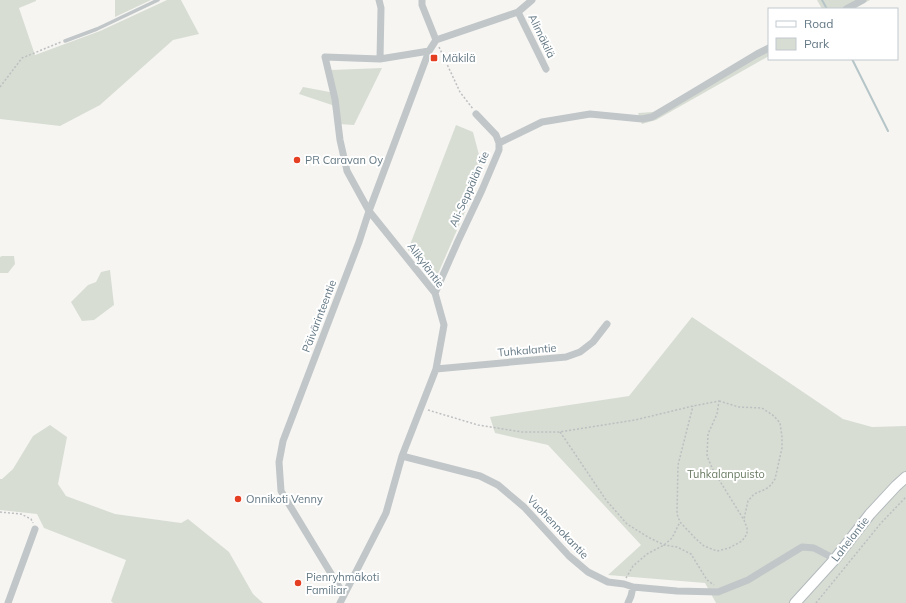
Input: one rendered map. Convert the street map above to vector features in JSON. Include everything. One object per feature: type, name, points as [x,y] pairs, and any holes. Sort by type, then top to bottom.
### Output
[{"type":"main road","name":"Lahelantie","points":[[795,603],[835,559],[870,514],[906,477]]},
{"type":"street","points":[[379,0],[381,8],[380,59],[429,50]]},
{"type":"street","points":[[422,0],[422,5],[436,40],[518,12],[532,0]]},
{"type":"street","points":[[848,8],[863,0]]},
{"type":"street","name":"Alimäkilä","points":[[518,12],[546,69]]},
{"type":"street","name":"Päivärinteentie","points":[[344,595],[281,491],[279,462],[283,441],[359,242],[369,211],[429,50],[436,40]]},
{"type":"street","name":"Ali-Seppälän tie","points":[[435,293],[482,190],[499,150],[499,143],[542,122],[590,114],[642,119],[652,117],[768,48]]},
{"type":"street","name":"Alikyläntie","points":[[340,603],[386,513],[402,456],[436,368],[444,325],[435,293],[369,211],[346,171],[340,140],[335,99],[325,57],[380,59]]},
{"type":"street","points":[[476,114],[496,135],[499,143]]},
{"type":"street","name":"Tuhkalantie","points":[[436,368],[566,357],[580,352],[593,342],[607,324]]},
{"type":"street","name":"Vuohennokantie","points":[[402,456],[480,476],[498,485],[524,506],[569,556],[588,572],[608,582],[633,587],[677,591],[718,592],[748,580],[802,547],[814,548],[835,559]]},
{"type":"street","points":[[8,603],[35,529]]},
{"type":"street","points":[[628,603],[633,587]]},
{"type":"lane","points":[[65,41],[97,29],[158,0]]},
{"type":"path","points":[[436,40],[460,92],[476,114]]},
{"type":"path","points":[[0,86],[22,58],[65,41]]},
{"type":"path","points":[[420,408],[478,425],[522,432],[559,432],[635,420],[719,401],[739,407],[762,408],[774,416],[780,423],[782,448],[775,479],[771,485],[754,494],[748,501],[744,520]]},
{"type":"path","points":[[693,406],[678,465],[676,514],[680,522],[696,539],[704,546],[717,551],[729,548],[742,541],[747,534],[747,528],[744,520],[713,470],[707,456],[708,434],[717,414],[719,401]]},
{"type":"path","points":[[559,432],[606,500],[627,524],[664,545],[677,548],[691,554],[707,580],[714,585],[718,592]]},
{"type":"path","points":[[816,603],[881,523],[906,498]]},
{"type":"path","points":[[0,512],[21,514],[31,519],[35,529]]},
{"type":"path","points":[[624,584],[633,566],[647,554],[664,545],[672,538],[680,522]]},
{"type":"green space","points":[[0,0],[36,0],[19,8],[35,55],[100,31],[167,0],[181,0],[199,34],[173,40],[100,105],[60,126],[0,119]]},
{"type":"green space","points":[[115,0],[151,0],[115,17]]},
{"type":"green space","points":[[817,0],[870,0],[856,8],[821,8]]},
{"type":"green space","points":[[768,47],[768,57],[656,120],[642,124],[638,113],[653,112]]},
{"type":"green space","points":[[382,68],[354,125],[338,124],[336,111],[332,105],[299,94],[303,87],[335,93],[331,70]]},
{"type":"green space","points":[[456,125],[473,132],[483,170],[434,283],[408,250]]},
{"type":"green space","points":[[14,256],[15,264],[8,273],[0,273],[0,257]]},
{"type":"green space","points":[[110,270],[114,305],[94,320],[82,321],[71,302],[88,285],[96,282],[101,272]]},
{"type":"green space","name":"Tuhkalanpuisto","points":[[692,317],[843,419],[872,427],[906,426],[906,603],[716,603],[705,583],[608,575],[641,545],[548,445],[495,433],[490,417],[629,396]]},
{"type":"green space","points":[[50,425],[67,437],[58,484],[66,496],[115,514],[181,523],[188,519],[229,552],[253,594],[263,603],[113,603],[111,601],[126,560],[44,528],[37,514],[0,510],[0,479],[2,479],[13,469],[33,436]]},
{"type":"waterway","points":[[822,0],[826,8]]},
{"type":"waterway","points":[[852,60],[888,131]]},
{"type":"place","name":"Mäkilä","points":[[434,58]]},
{"type":"place","name":"PR Caravan Oy","points":[[297,160]]},
{"type":"place","name":"Onnikoti Venny","points":[[238,499]]},
{"type":"place","name":"Pienryhmäkoti Familiar","points":[[298,583]]}]
